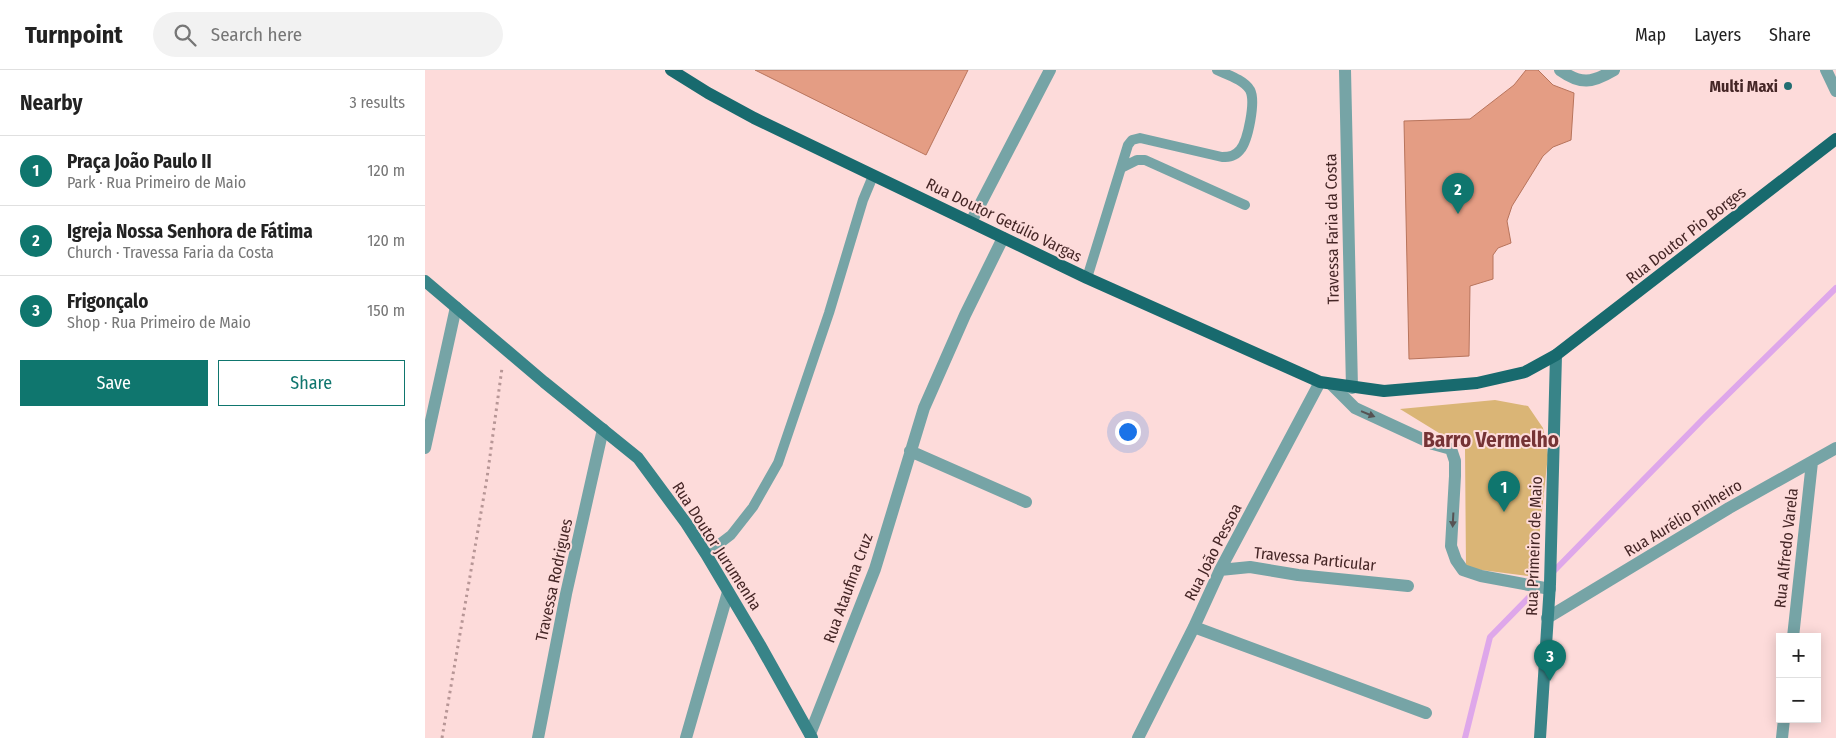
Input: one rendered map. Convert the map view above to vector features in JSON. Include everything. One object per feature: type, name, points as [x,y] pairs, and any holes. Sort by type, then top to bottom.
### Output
[{"type":"main road","name":"Rua Doutor Getúlio Vargas","points":[[671,70],[754,118],[873,176],[1087,278],[1325,383],[1384,391],[1477,383],[1525,372],[1557,355]]},
{"type":"main road","name":"Rua Doutor Pio Borges","points":[[1557,355],[1836,139]]},
{"type":"main road","name":"Rua Doutor Jurumenha","points":[[425,281],[638,458],[686,523],[706,554],[811,736]]},
{"type":"main road","name":"Rua Primeiro de Maio","points":[[1540,738],[1547,618],[1544,587],[1550,566],[1557,355]]},
{"type":"street","points":[[971,222],[1050,70]]},
{"type":"street","name":"Travessa Faria da Costa","points":[[1345,70],[1352,388]]},
{"type":"street","points":[[1560,70],[1581,82],[1603,77],[1614,70]]},
{"type":"street","points":[[1827,70],[1836,92]]},
{"type":"street","name":"Rua Ataufina Cruz","points":[[811,736],[875,569],[910,451],[931,392],[965,315],[1003,238]]},
{"type":"street","points":[[425,448],[455,307]]},
{"type":"street","name":"Rua João Pessoa","points":[[1138,738],[1194,627],[1219,570],[1325,383]]},
{"type":"street","name":"Rua Doutor Getúlio Vargas","points":[[1325,383],[1355,408],[1433,444],[1451,449],[1455,461],[1451,546],[1456,560],[1463,570],[1481,576],[1544,587]]},
{"type":"street","name":"Travessa Rodrigues","points":[[538,738],[566,594],[603,429]]},
{"type":"street","name":"Rua Aurélio Pinheiro","points":[[1547,618],[1729,508],[1836,448]]},
{"type":"street","points":[[910,451],[1026,502]]},
{"type":"street","name":"Rua Alfredo Varela","points":[[1793,633],[1812,462]]},
{"type":"street","name":"Travessa Particular","points":[[1219,570],[1250,567],[1298,576],[1408,586]]},
{"type":"street","points":[[686,738],[728,592]]},
{"type":"street","points":[[1194,627],[1426,713]]},
{"type":"street","points":[[1782,738],[1784,723]]},
{"type":"lane","points":[[1087,278],[1128,145],[1132,140],[1140,138],[1222,157],[1231,156],[1239,151],[1246,142],[1253,102],[1251,92],[1246,84],[1217,70]]},
{"type":"lane","points":[[1121,168],[1137,160],[1145,160],[1245,205]]},
{"type":"lane","points":[[706,554],[731,535],[742,521],[753,506],[778,462],[829,313],[863,200],[873,176]]},
{"type":"path","points":[[442,738],[487,478],[504,348]]},
{"type":"shaded area","points":[[1495,400],[1528,406],[1543,428],[1548,455],[1535,577],[1466,568],[1465,449],[1400,409]]},
{"type":"building","points":[[755,70],[968,70],[926,155]]},
{"type":"building","points":[[1526,70],[1538,70],[1553,85],[1574,93],[1571,140],[1553,147],[1543,156],[1512,206],[1507,221],[1511,243],[1498,248],[1493,255],[1493,279],[1470,286],[1469,356],[1409,359],[1404,121],[1470,119],[1514,85]]},
{"type":"waterway","points":[[1551,574],[1704,418],[1836,288]]},
{"type":"waterway","points":[[1465,738],[1490,637],[1539,587]]},
{"type":"place","name":"Multi Maxi","points":[[1788,86]]},
{"type":"place","name":"Igreja Nossa Senhora de Fátima","points":[[1458,214]]},
{"type":"place","name":"Praça João Paulo II","points":[[1504,512]]},
{"type":"place","name":"Frigonçalo","points":[[1550,681]]},
{"type":"district","name":"Barro Vermelho","points":[[1491,440]]}]
